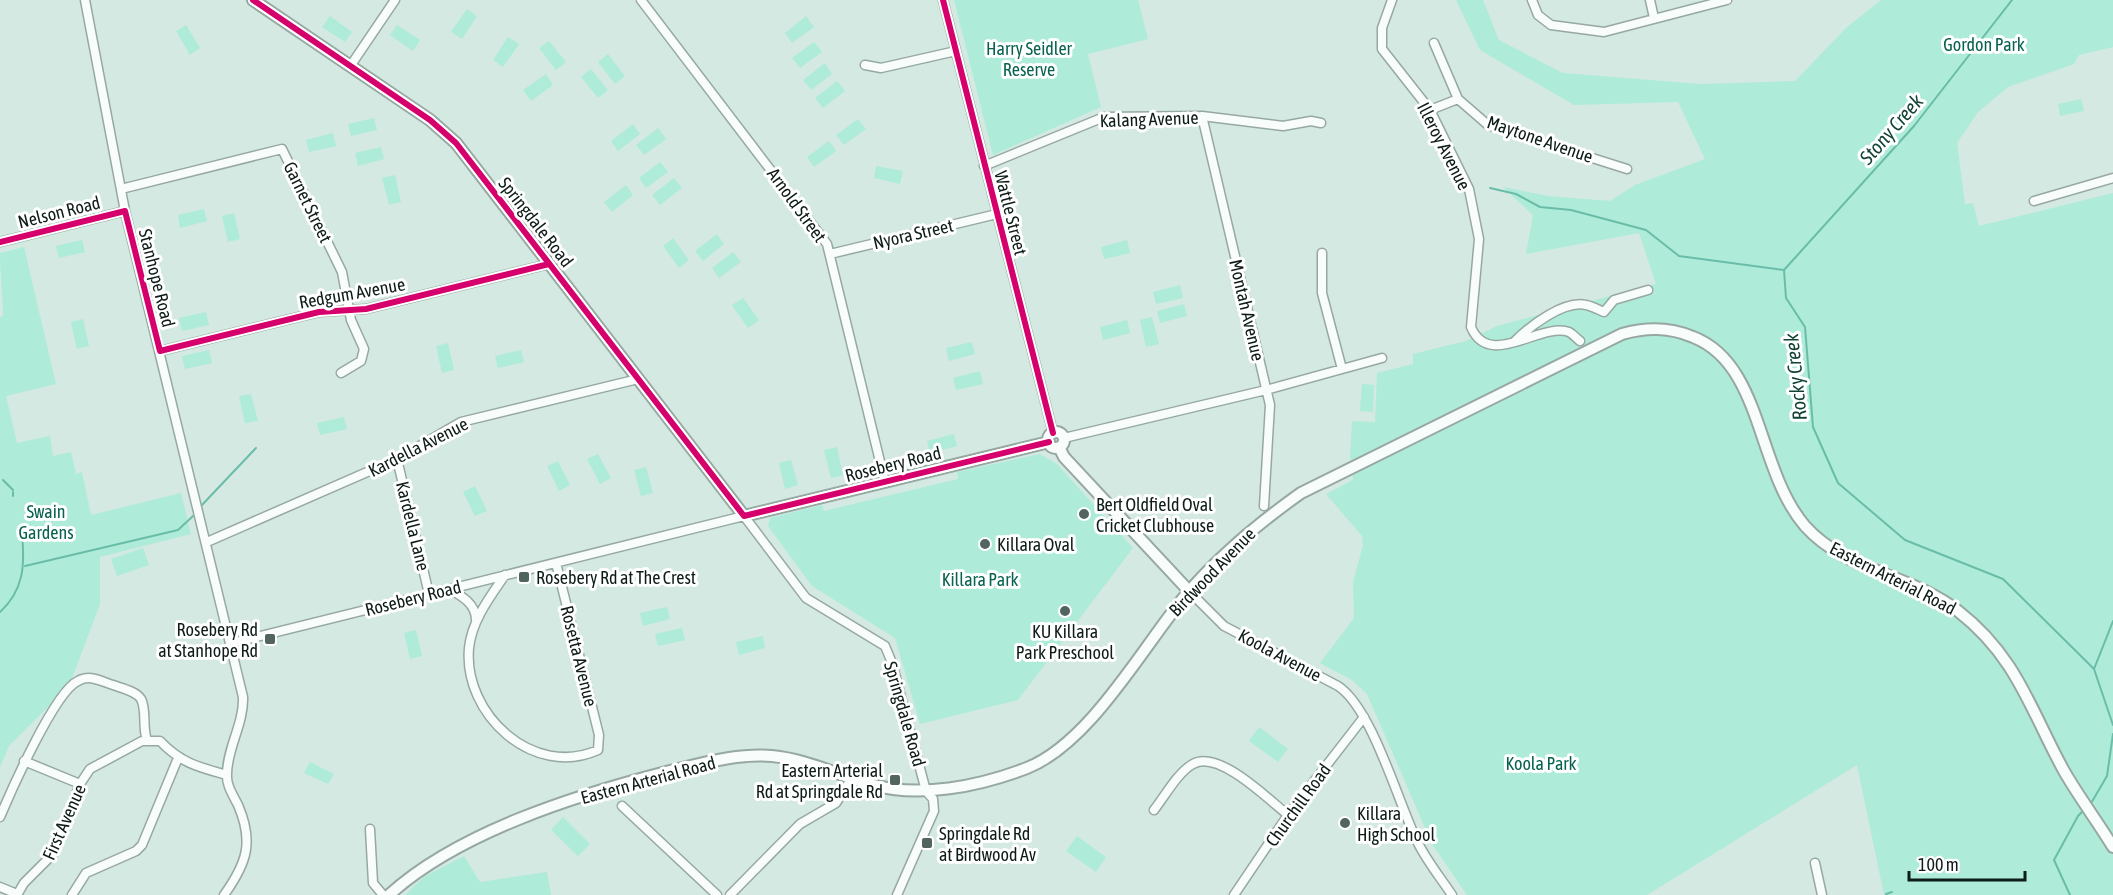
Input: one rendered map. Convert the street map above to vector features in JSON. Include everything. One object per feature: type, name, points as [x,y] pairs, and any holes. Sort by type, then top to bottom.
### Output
[{"type":"main road","name":"Springdale Road","points":[[253,0],[430,120],[456,144],[744,516]]},
{"type":"main road","name":"Eastern Arterial Road","points":[[1532,381],[1585,346],[1619,328],[1662,322],[1682,326],[1717,342],[1743,369],[1757,405],[1768,460],[1783,494],[1799,518],[1833,551],[1938,597],[1957,609],[1986,635],[2020,682],[2064,770],[2113,847]]},
{"type":"main road","name":"Birdwood Avenue","points":[[926,791],[1012,773],[1041,762],[1056,753],[1095,715],[1190,591],[1266,518],[1302,493],[1532,381]]},
{"type":"main road","name":"Rosebery Road","points":[[744,516],[1056,440]]},
{"type":"main road","name":"Koola Avenue","points":[[1056,440],[1064,457],[1190,591]]},
{"type":"main road","name":"Eastern Arterial Road","points":[[389,895],[433,861],[517,819],[618,785],[710,761],[735,757],[776,757],[893,789],[926,791]]},
{"type":"street","name":"Stanhope Road","points":[[85,0],[125,211],[232,642],[243,704],[226,775]]},
{"type":"street","points":[[351,65],[395,0]]},
{"type":"street","name":"Arnold Street","points":[[641,0],[823,236],[830,254],[885,482]]},
{"type":"street","name":"Wattle Street","points":[[943,0],[1056,440]]},
{"type":"street","name":"Illeroy Avenue","points":[[1392,0],[1382,28],[1382,49],[1430,110],[1469,189],[1479,239],[1471,327],[1474,335],[1484,342],[1497,346],[1559,331],[1570,332],[1580,341]]},
{"type":"street","points":[[1532,0],[1538,15],[1551,25],[1604,32],[1727,0]]},
{"type":"street","points":[[1650,0],[1654,18]]},
{"type":"street","name":"Maytone Avenue","points":[[1434,43],[1458,99],[1488,125],[1627,169]]},
{"type":"street","points":[[865,65],[881,68],[956,51]]},
{"type":"street","points":[[1430,110],[1458,99]]},
{"type":"street","name":"Kalang Avenue","points":[[984,166],[1104,117],[1202,116],[1283,126],[1311,121],[1321,123]]},
{"type":"street","name":"Montah Avenue","points":[[1202,116],[1270,405],[1264,506]]},
{"type":"street","name":"Garnet Street","points":[[121,189],[282,150],[342,272],[350,310]]},
{"type":"street","points":[[2034,201],[2113,178]]},
{"type":"street","name":"Nelson Road","points":[[0,242],[125,211]]},
{"type":"street","name":"Nyora Street","points":[[830,254],[997,214]]},
{"type":"street","points":[[1322,253],[1322,293],[1342,369]]},
{"type":"street","name":"Redgum Avenue","points":[[160,351],[319,312],[366,309],[549,264]]},
{"type":"street","points":[[1512,343],[1532,324],[1558,311],[1584,304],[1604,312],[1614,300],[1648,290]]},
{"type":"street","points":[[341,373],[361,361],[364,354],[350,310]]},
{"type":"street","name":"Rosebery Road","points":[[1056,440],[1266,390],[1382,358]]},
{"type":"street","name":"Kardella Avenue","points":[[207,542],[397,459],[461,422],[638,379]]},
{"type":"street","name":"Kardella Lane","points":[[397,459],[429,594]]},
{"type":"street","name":"Rosebery Road","points":[[232,642],[744,516]]},
{"type":"street","name":"Springdale Road","points":[[744,516],[806,598],[885,646],[892,663],[926,791],[933,799],[934,811],[897,895]]},
{"type":"street","name":"Rosetta Avenue","points":[[476,620],[469,648],[471,678],[484,710],[500,729],[513,741],[531,750],[548,754],[585,756],[598,750],[599,735],[556,563]]},
{"type":"street","points":[[476,620],[505,575]]},
{"type":"street","points":[[449,589],[468,601],[476,612],[476,620]]},
{"type":"street","name":"Koola Avenue","points":[[1190,591],[1224,626],[1347,692],[1364,717],[1417,842],[1452,895]]},
{"type":"street","points":[[0,817],[24,761],[62,696],[76,681],[90,677],[137,694],[143,701],[143,730],[147,740],[160,741],[178,758],[195,766],[226,775],[245,826],[247,840],[243,866],[224,895]]},
{"type":"street","name":"Churchill Road","points":[[1238,893],[1288,815],[1364,717]]},
{"type":"street","name":"First Avenue","points":[[17,894],[24,882],[53,854],[80,784],[95,764],[147,740]]},
{"type":"street","points":[[72,895],[86,873],[136,851],[142,845],[178,758]]},
{"type":"street","points":[[1154,810],[1188,767],[1204,760],[1222,764],[1288,815]]},
{"type":"street","points":[[24,761],[80,784]]},
{"type":"street","points":[[730,895],[800,824],[836,802],[850,778]]},
{"type":"street","points":[[622,806],[717,895]]},
{"type":"street","points":[[370,829],[373,883],[383,895]]},
{"type":"street","points":[[1815,863],[1822,895]]},
{"type":"street","points":[[0,887],[17,894]]},
{"type":"green space","name":"Harry Seidler Reserve","points":[[954,0],[1138,0],[1148,39],[1088,54],[1101,107],[993,155]]},
{"type":"green space","points":[[1456,0],[1483,0],[1499,40],[1563,73],[1701,84],[1795,81],[1846,28],[1881,0],[2113,0],[2113,47],[2079,55],[2074,64],[2008,87],[1978,112],[1957,143],[1965,204],[1973,203],[1979,226],[2113,193],[2113,895],[1884,895],[1857,765],[1647,895],[1467,895],[1432,844],[1367,694],[1352,680],[1320,663],[1354,618],[1353,582],[1363,545],[1362,536],[1326,494],[1353,480],[1350,456],[1352,421],[1375,422],[1377,373],[1413,364],[1413,354],[1466,341],[1497,326],[1656,284],[1639,233],[1526,254],[1533,215],[1503,187],[1548,196],[1610,201],[1635,185],[1705,159],[1678,102],[1574,105],[1480,50]]},
{"type":"green space","points":[[467,9],[477,16],[462,39],[451,32]]},
{"type":"green space","points":[[330,16],[352,32],[345,42],[322,27]]},
{"type":"green space","points":[[806,16],[814,27],[792,43],[785,33]]},
{"type":"green space","points":[[186,25],[200,48],[190,55],[176,31]]},
{"type":"green space","points":[[397,25],[420,40],[413,51],[390,35]]},
{"type":"green space","points":[[508,37],[519,44],[503,67],[493,60]]},
{"type":"green space","points":[[549,41],[566,62],[556,70],[539,48]]},
{"type":"green space","points":[[814,42],[822,52],[800,68],[792,58]]},
{"type":"green space","points":[[608,54],[625,76],[615,84],[598,62]]},
{"type":"green space","points":[[825,63],[832,74],[811,90],[803,80]]},
{"type":"green space","points":[[591,69],[608,90],[598,98],[581,77]]},
{"type":"green space","points":[[546,74],[553,85],[531,101],[523,90]]},
{"type":"green space","points":[[837,81],[845,91],[823,108],[815,98]]},
{"type":"green space","points":[[2081,99],[2084,111],[2060,116],[2058,104]]},
{"type":"green space","points":[[374,118],[377,130],[351,136],[348,124]]},
{"type":"green space","points":[[858,119],[866,129],[844,145],[836,135]]},
{"type":"green space","points":[[633,124],[640,134],[618,151],[611,141]]},
{"type":"green space","points":[[658,128],[666,139],[644,155],[636,145]]},
{"type":"green space","points":[[333,133],[336,146],[309,152],[306,140]]},
{"type":"green space","points":[[829,141],[836,151],[814,167],[807,157]]},
{"type":"green space","points":[[381,147],[384,159],[358,166],[355,153]]},
{"type":"green space","points":[[660,162],[668,172],[646,188],[639,178]]},
{"type":"green space","points":[[876,166],[903,171],[900,184],[874,178]]},
{"type":"green space","points":[[395,175],[401,202],[389,205],[382,178]]},
{"type":"green space","points":[[674,178],[682,188],[660,205],[652,195]]},
{"type":"green space","points":[[626,185],[633,195],[612,212],[604,202]]},
{"type":"green space","points":[[204,209],[207,221],[180,228],[178,215]]},
{"type":"green space","points":[[234,213],[240,239],[228,242],[222,216]]},
{"type":"green space","points":[[717,234],[724,244],[703,261],[695,251]]},
{"type":"green space","points":[[673,238],[689,260],[679,268],[663,246]]},
{"type":"green space","points":[[82,240],[85,252],[59,258],[56,246]]},
{"type":"green space","points":[[1127,240],[1130,253],[1104,259],[1101,247]]},
{"type":"green space","name":"Swain Gardens","points":[[24,247],[56,384],[6,396],[17,443],[50,436],[53,456],[71,452],[76,474],[82,472],[91,515],[181,493],[191,534],[100,557],[100,604],[69,686],[9,746],[0,767],[0,317],[3,316],[0,253]]},
{"type":"green space","points":[[733,252],[741,262],[719,278],[712,268]]},
{"type":"green space","points":[[1180,285],[1183,298],[1156,304],[1153,292]]},
{"type":"green space","points":[[743,298],[759,320],[748,328],[732,305]]},
{"type":"green space","points":[[1184,304],[1187,316],[1160,323],[1157,311]]},
{"type":"green space","points":[[206,312],[209,325],[182,331],[179,318]]},
{"type":"green space","points":[[1152,317],[1159,344],[1146,347],[1140,320]]},
{"type":"green space","points":[[83,319],[89,346],[77,349],[71,322]]},
{"type":"green space","points":[[1127,320],[1130,333],[1103,340],[1100,327]]},
{"type":"green space","points":[[972,342],[975,354],[949,361],[946,348]]},
{"type":"green space","points":[[448,343],[454,370],[442,373],[436,346]]},
{"type":"green space","points":[[209,350],[212,363],[185,369],[182,356]]},
{"type":"green space","points":[[521,350],[524,362],[498,368],[495,356]]},
{"type":"green space","points":[[980,371],[983,384],[956,390],[953,378]]},
{"type":"green space","points":[[1362,384],[1374,385],[1373,412],[1360,411]]},
{"type":"green space","points":[[251,394],[258,421],[245,423],[239,396]]},
{"type":"green space","points":[[344,417],[347,429],[320,435],[317,423]]},
{"type":"green space","points":[[954,434],[957,446],[930,453],[927,441]]},
{"type":"green space","points":[[837,447],[843,475],[831,478],[824,450]]},
{"type":"green space","points":[[598,454],[611,478],[600,484],[587,459]]},
{"type":"green space","name":"Killara Park","points":[[1040,454],[1057,464],[1133,548],[1018,700],[920,724],[895,638],[812,586],[768,526],[770,518],[822,505],[824,511],[958,479],[957,472]]},
{"type":"green space","points":[[791,460],[798,485],[785,489],[779,463]]},
{"type":"green space","points":[[558,461],[570,485],[559,491],[547,466]]},
{"type":"green space","points":[[646,467],[653,493],[641,496],[634,470]]},
{"type":"green space","points":[[475,486],[487,511],[475,516],[463,492]]},
{"type":"green space","points":[[143,548],[149,565],[117,576],[111,559]]},
{"type":"green space","points":[[667,607],[670,619],[643,626],[640,613]]},
{"type":"green space","points":[[682,628],[685,640],[658,646],[655,634]]},
{"type":"green space","points":[[416,630],[422,656],[410,659],[404,633]]},
{"type":"green space","points":[[763,636],[765,648],[739,655],[736,642]]},
{"type":"green space","points":[[1259,727],[1288,749],[1278,762],[1249,741]]},
{"type":"green space","points":[[310,762],[334,774],[328,784],[304,773]]},
{"type":"green space","points":[[563,817],[590,844],[578,856],[551,830]]},
{"type":"green space","points":[[1077,836],[1106,857],[1096,872],[1066,851]]},
{"type":"green space","points":[[464,856],[480,882],[547,872],[551,895],[405,895],[425,876]]},
{"type":"waterway","name":"Stony Creek","points":[[1784,270],[1914,126],[2012,0]]},
{"type":"waterway","name":"Rocky Creek","points":[[1490,188],[1516,194],[1540,207],[1571,210],[1646,230],[1679,256],[1784,270],[1786,298],[1805,327],[1813,427],[1838,483],[1905,540],[2003,579],[2094,669],[2113,725]]},
{"type":"waterway","points":[[201,506],[256,448]]},
{"type":"waterway","points":[[3,480],[13,490]]},
{"type":"waterway","points":[[25,566],[178,530],[193,516]]},
{"type":"waterway","points":[[0,612],[14,595],[21,576],[22,534]]},
{"type":"waterway","points":[[2094,669],[2113,621]]},
{"type":"waterway","name":"Rocky Creek","points":[[2090,805],[2107,776],[2113,734]]},
{"type":"waterway","name":"Rocky Creek","points":[[2070,895],[2054,860],[2078,816],[2084,810]]},
{"type":"waterway","points":[[1886,894],[1892,892]]},
{"type":"cycle path","points":[[253,0],[430,120],[456,143],[744,516],[1049,442]]},
{"type":"cycle path","points":[[943,0],[1053,433]]},
{"type":"cycle path","points":[[0,242],[125,211],[160,351],[319,312],[366,309],[549,264]]},
{"type":"place","name":"Bert Oldfield Oval Cricket Clubhouse","points":[[1084,514]]},
{"type":"place","name":"Killara Oval","points":[[985,544]]},
{"type":"place","name":"Rosebery Rd at The Crest","points":[[524,577]]},
{"type":"place","name":"KU Killara Park Preschool","points":[[1065,611]]},
{"type":"place","name":"Rosebery Rd at Stanhope Rd","points":[[270,639]]},
{"type":"place","name":"Eastern Arterial Rd at Springdale Rd","points":[[895,780]]},
{"type":"place","name":"Killara High School","points":[[1345,823]]},
{"type":"place","name":"Springdale Rd at Birdwood Av","points":[[927,843]]},
{"type":"park label","name":"Gordon Park","points":[[1984,44]]},
{"type":"park label","name":"Koola Park","points":[[1541,763]]}]
